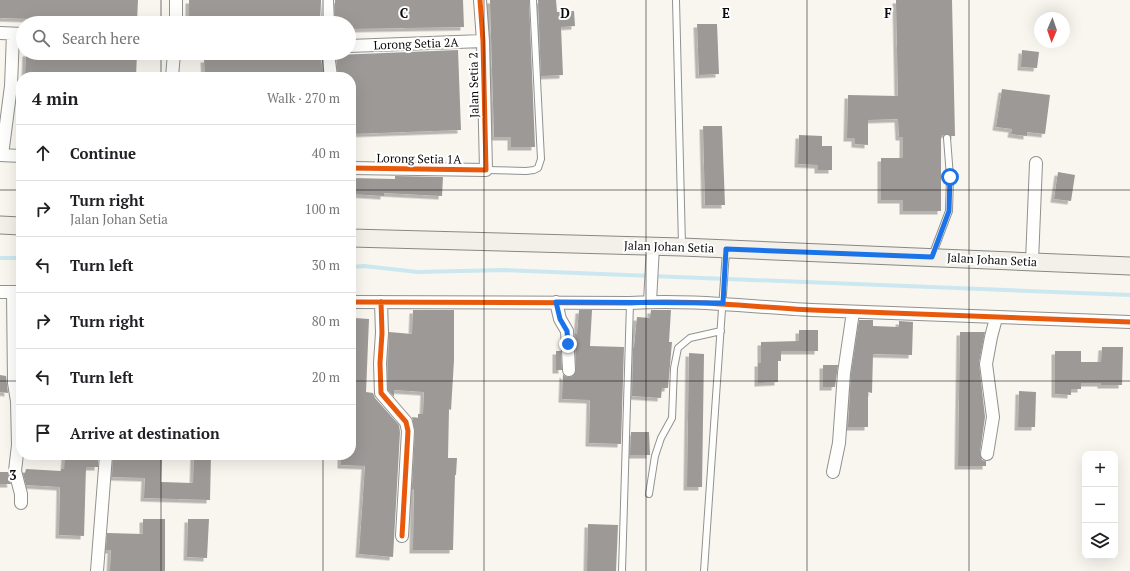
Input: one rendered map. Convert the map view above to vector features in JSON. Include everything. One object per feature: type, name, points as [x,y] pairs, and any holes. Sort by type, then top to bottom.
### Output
[{"type":"main road","points":[[0,225],[16,226]]},
{"type":"main road","name":"Jalan Johan Setia","points":[[356,238],[682,246],[1130,266]]},
{"type":"street","points":[[176,0],[176,16]]},
{"type":"street","points":[[328,0],[328,16]]},
{"type":"street","name":"Jalan Setia 2","points":[[480,0],[483,41],[486,170]]},
{"type":"street","points":[[0,33],[16,34]]},
{"type":"street","name":"Lorong Setia 2A","points":[[356,46],[483,41]]},
{"type":"street","points":[[17,60],[17,72]]},
{"type":"street","points":[[172,72],[173,60]]},
{"type":"street","points":[[329,60],[330,72]]},
{"type":"street","points":[[16,86],[1,155],[16,156]]},
{"type":"street","points":[[1032,262],[1036,163]]},
{"type":"street","name":"Lorong Setia 1A","points":[[356,168],[486,170]]},
{"type":"street","points":[[650,297],[653,246]]},
{"type":"street","points":[[0,292],[16,292]]},
{"type":"street","points":[[356,302],[630,303],[650,297],[768,308],[1130,322]]},
{"type":"street","points":[[381,302],[381,393],[406,422],[408,432],[402,536]]},
{"type":"street","points":[[556,302],[560,319],[567,331],[569,370]]},
{"type":"street","points":[[833,472],[839,443],[844,373],[853,312]]},
{"type":"street","points":[[987,454],[993,417],[986,364],[996,318]]},
{"type":"street","points":[[16,352],[14,383],[16,395]]},
{"type":"street","points":[[16,460],[15,471],[21,494],[21,503]]},
{"type":"street","points":[[97,571],[106,460]]},
{"type":"lane","points":[[486,170],[526,171],[534,170],[540,164],[541,159],[533,0]]},
{"type":"lane","points":[[676,0],[682,246]]},
{"type":"lane","points":[[932,257],[949,211],[950,177],[947,138]]},
{"type":"lane","points":[[704,571],[726,249]]},
{"type":"lane","points":[[622,571],[630,303]]},
{"type":"lane","points":[[649,494],[655,456],[661,438],[672,418],[674,368],[678,348],[690,338],[721,330]]},
{"type":"building","points":[[0,0],[138,0],[137,16],[16,16],[16,18],[0,18]]},
{"type":"building","points":[[189,0],[320,0],[320,16],[189,16]]},
{"type":"building","points":[[335,0],[463,0],[464,27],[356,29],[356,16],[335,16]]},
{"type":"building","points":[[490,0],[529,0],[535,147],[511,147],[511,137],[494,137]]},
{"type":"building","points":[[538,0],[556,0],[557,12],[574,11],[575,26],[561,27],[563,75],[541,76]]},
{"type":"building","points":[[896,0],[952,0],[955,136],[947,134],[941,136],[941,211],[903,211],[903,200],[881,200],[881,158],[903,158],[903,137],[899,137],[898,119],[868,120],[868,145],[855,144],[855,138],[847,138],[848,95],[898,96]]},
{"type":"building","points":[[697,24],[717,24],[719,74],[699,75]]},
{"type":"building","points":[[458,50],[461,130],[356,134],[356,72],[338,72],[336,60],[356,60],[356,54]]},
{"type":"building","points":[[1022,50],[1039,52],[1037,68],[1021,67]]},
{"type":"building","points":[[26,60],[137,60],[136,72],[25,72]]},
{"type":"building","points":[[204,60],[321,60],[323,72],[205,72]]},
{"type":"building","points":[[1002,89],[1050,95],[1045,134],[1027,132],[1027,136],[1011,134],[1012,129],[996,127]]},
{"type":"building","points":[[703,126],[722,126],[725,205],[705,205]]},
{"type":"building","points":[[799,135],[822,136],[822,146],[832,146],[832,170],[818,170],[818,165],[798,164]]},
{"type":"building","points":[[1058,172],[1075,175],[1071,201],[1054,199]]},
{"type":"building","points":[[395,176],[443,177],[442,196],[384,193],[384,196],[356,194],[356,178],[395,179]]},
{"type":"building","points":[[413,310],[454,310],[454,360],[451,410],[449,409],[448,458],[457,458],[455,475],[453,550],[413,550],[414,489],[412,489],[415,431],[412,417],[418,418],[418,414],[423,414],[424,392],[394,390],[394,397],[388,390],[388,363],[389,332],[412,334]]},
{"type":"building","points":[[579,310],[592,310],[590,346],[624,347],[621,444],[589,443],[590,400],[562,399],[563,374],[570,377],[573,376],[576,370],[575,333],[577,334]]},
{"type":"building","points":[[651,310],[671,310],[669,342],[672,342],[668,388],[662,388],[661,398],[632,396],[633,348],[637,317],[650,318]]},
{"type":"building","points":[[356,318],[369,319],[366,392],[373,393],[375,398],[399,425],[400,432],[393,557],[359,554],[365,466],[341,465],[341,460],[356,460]]},
{"type":"building","points":[[859,320],[873,320],[873,326],[899,327],[899,321],[913,322],[912,355],[873,354],[872,393],[868,392],[868,427],[848,427],[851,374]]},
{"type":"building","points":[[799,330],[818,330],[818,351],[781,351],[781,361],[778,361],[778,382],[758,383],[758,363],[761,363],[761,342],[799,341]]},
{"type":"building","points":[[960,332],[985,332],[979,363],[985,417],[980,453],[982,460],[986,461],[986,466],[958,466]]},
{"type":"building","points":[[1102,347],[1123,347],[1122,385],[1081,383],[1081,389],[1071,389],[1071,395],[1055,394],[1055,351],[1081,351],[1081,362],[1101,362]]},
{"type":"building","points":[[556,351],[561,351],[562,370],[556,370]]},
{"type":"building","points":[[689,353],[704,354],[702,487],[687,487]]},
{"type":"building","points":[[823,365],[838,365],[835,387],[823,387]]},
{"type":"building","points":[[0,375],[6,376],[8,393],[0,392]]},
{"type":"building","points":[[1019,391],[1036,392],[1035,427],[1018,427]]},
{"type":"building","points":[[631,432],[649,432],[650,455],[630,455]]},
{"type":"building","points":[[65,460],[98,460],[98,467],[86,467],[84,536],[59,535],[60,487],[26,485],[23,473],[25,473],[26,469],[61,471],[61,469],[64,469]]},
{"type":"building","points":[[113,460],[162,460],[161,482],[193,483],[194,460],[211,460],[210,500],[144,498],[145,478],[112,477]]},
{"type":"building","points":[[0,472],[8,472],[11,484],[0,484]]},
{"type":"building","points":[[143,519],[165,519],[165,571],[110,571],[111,550],[106,550],[107,533],[143,534]]},
{"type":"building","points":[[188,519],[209,519],[207,558],[187,557]]},
{"type":"building","points":[[588,524],[618,525],[616,571],[587,571]]},
{"type":"waterway","points":[[0,258],[16,258]]},
{"type":"waterway","points":[[356,267],[364,266],[418,272],[504,270],[1130,295]]},
{"type":"cycle path","points":[[356,168],[486,170],[483,41],[480,0]]},
{"type":"cycle path","points":[[356,302],[676,302],[852,312],[1130,322]]},
{"type":"cycle path","points":[[381,302],[381,393],[406,422],[408,431],[402,536]]},
{"type":"route","points":[[568,344],[567,331],[560,319],[556,302],[723,303],[726,249],[932,257],[949,211],[950,177]]}]
